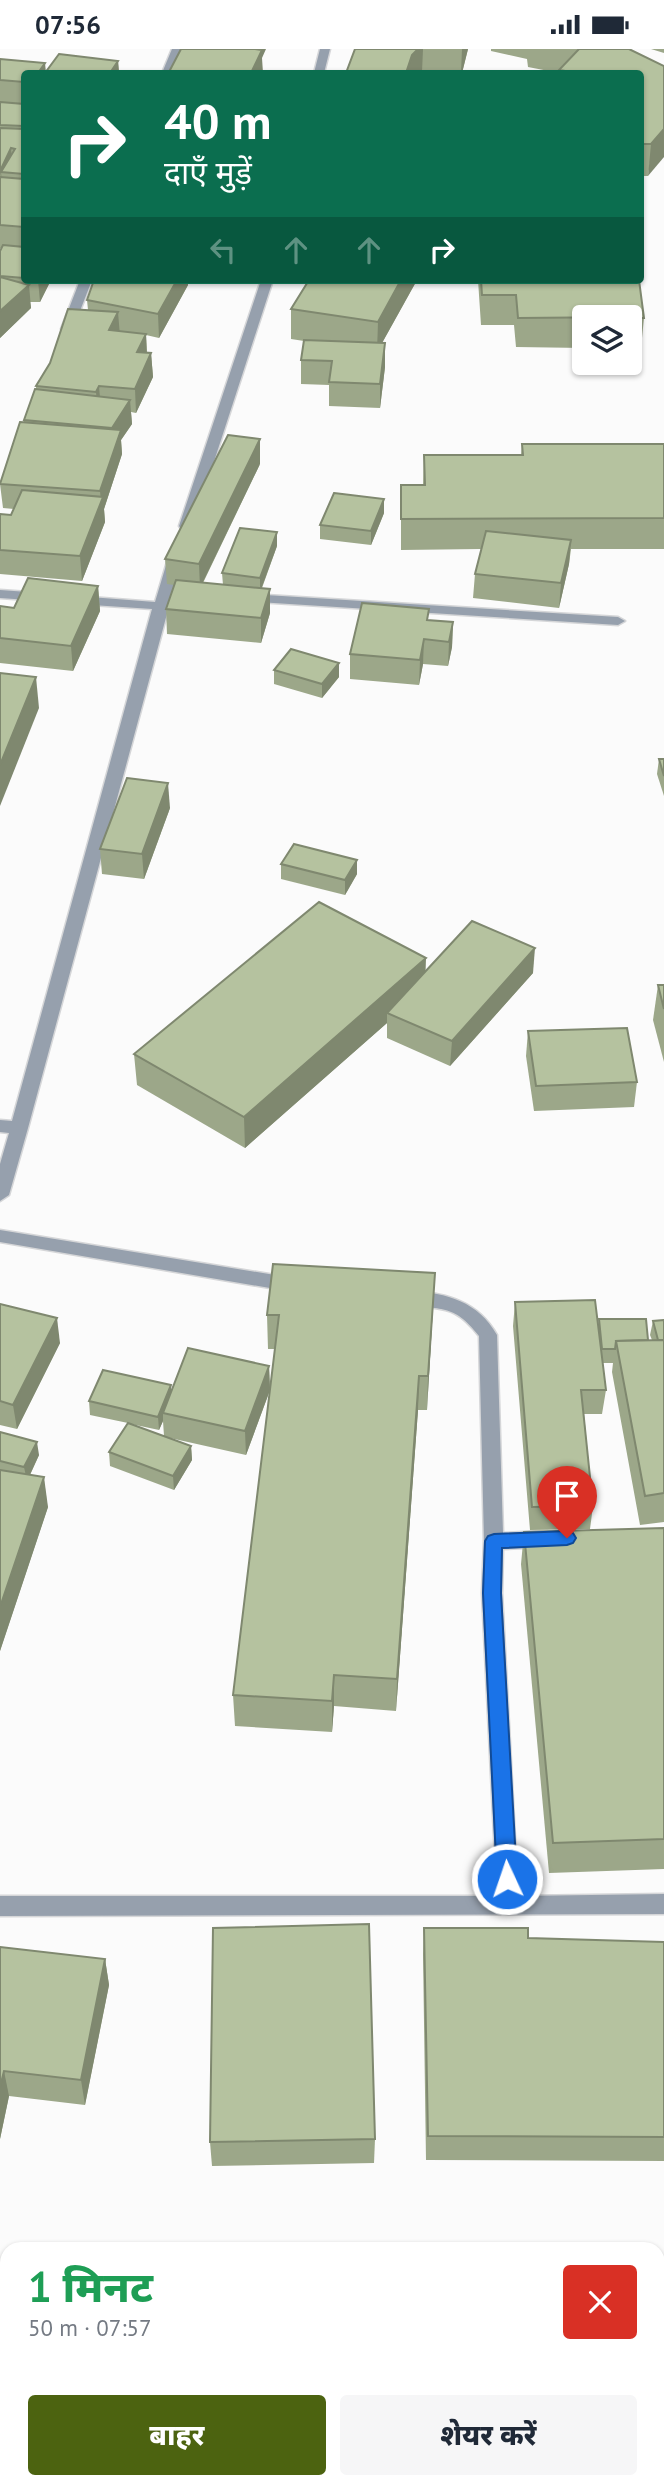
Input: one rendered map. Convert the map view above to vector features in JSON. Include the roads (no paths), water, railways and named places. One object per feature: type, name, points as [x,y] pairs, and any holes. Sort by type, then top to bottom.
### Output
[{"type":"street","points":[[168,70],[177,49]]},
{"type":"street","points":[[319,70],[325,49]]},
{"type":"street","points":[[61,343],[84,284]]},
{"type":"street","points":[[0,1195],[179,547],[266,284]]},
{"type":"street","points":[[0,594],[60,598],[167,597]]},
{"type":"street","points":[[233,597],[618,621]]},
{"type":"street","points":[[0,1126],[20,1128]]},
{"type":"street","points":[[0,1236],[271,1283],[312,1287]]},
{"type":"street","points":[[395,1295],[450,1301],[474,1316],[488,1335],[494,1541],[492,1593],[508,1905]]},
{"type":"street","points":[[494,1541],[572,1538]]},
{"type":"street","points":[[0,1906],[664,1903]]}]
